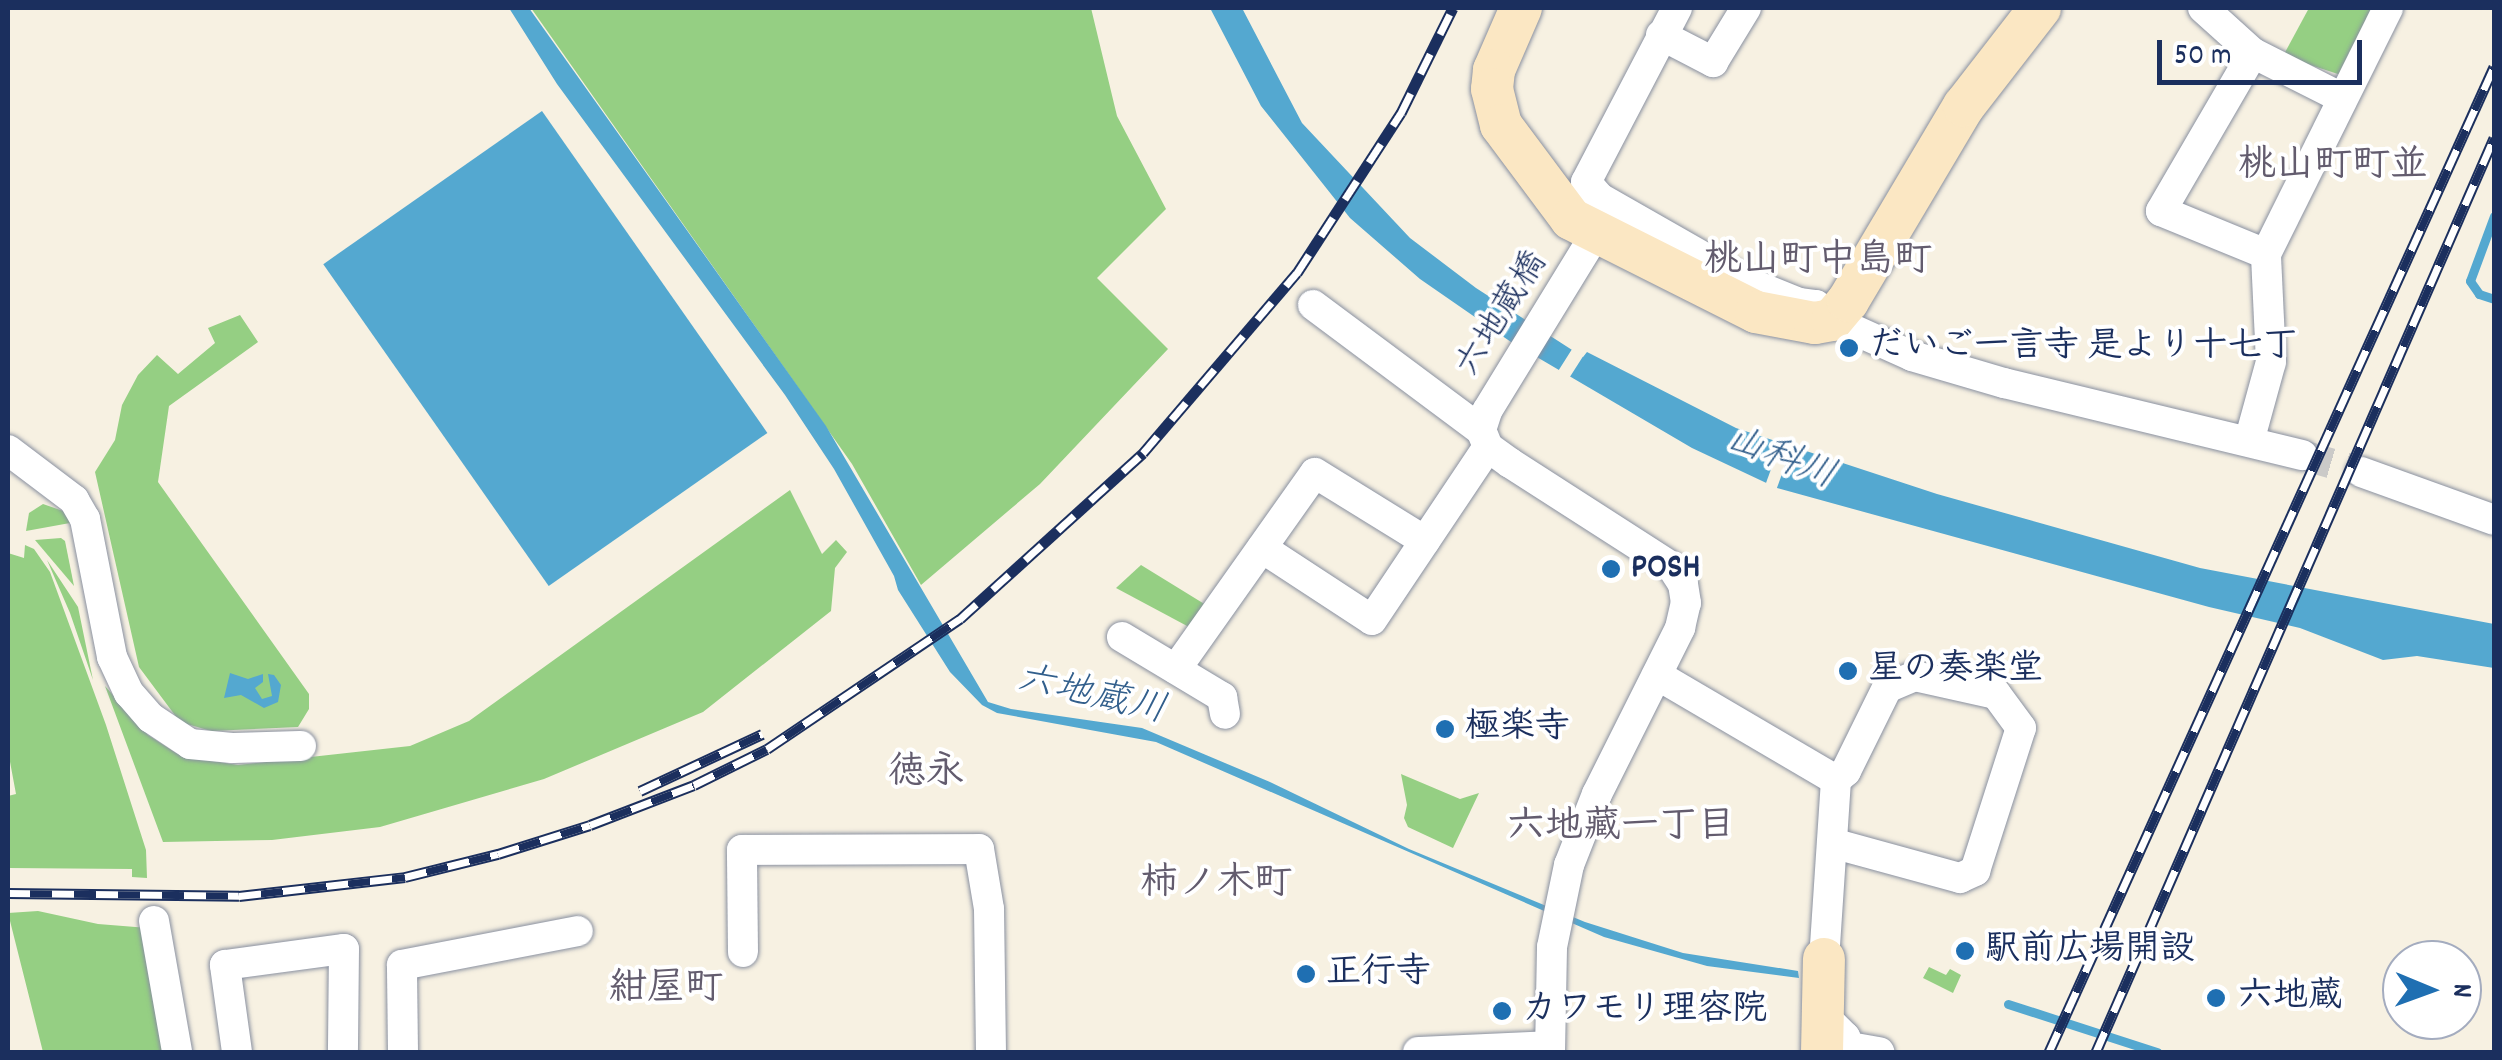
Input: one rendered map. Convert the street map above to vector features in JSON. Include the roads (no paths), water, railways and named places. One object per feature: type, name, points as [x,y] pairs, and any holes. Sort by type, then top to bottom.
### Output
[{"type":"main road","points":[[1521,8],[1494,70],[1492,90],[1501,126],[1589,246],[1756,312],[1797,323],[1832,320],[1964,106],[2040,8]]},
{"type":"street","points":[[1677,8],[1586,182],[1600,198],[1730,272],[1799,303],[1816,305],[1832,320],[1912,356],[2004,383],[2250,438],[2302,454]]},
{"type":"street","points":[[1661,35],[1713,62],[1746,8]]},
{"type":"street","points":[[2203,8],[2253,53],[2342,98]]},
{"type":"street","points":[[2250,438],[2271,362],[2266,254],[2388,8]]},
{"type":"street","points":[[2253,53],[2161,211],[2266,254]]},
{"type":"street","name":"六地蔵橋","points":[[1262,548],[1372,620],[1425,542],[1589,246]]},
{"type":"street","points":[[1313,305],[1672,567],[1683,584],[1686,603],[1680,628],[1597,794],[1561,896],[1548,992],[1550,1050],[1418,1052]]},
{"type":"street","points":[[8,450],[74,500],[85,519],[112,657],[129,693],[151,718],[190,744],[232,748],[301,746]]},
{"type":"street","points":[[2361,472],[2494,520]]},
{"type":"street","points":[[1176,669],[1315,473],[1425,542]]},
{"type":"street","points":[[1122,636],[1222,697],[1225,714]]},
{"type":"street","points":[[1657,675],[1836,780]]},
{"type":"street","points":[[1832,843],[1960,878],[1976,871],[2022,728],[1996,694],[1916,676],[1887,688],[1846,772],[1836,780],[1832,843],[1822,1005],[1845,1037],[1844,1046],[1880,1052]]},
{"type":"street","points":[[743,952],[742,850],[979,849],[989,909],[991,1052]]},
{"type":"street","points":[[154,921],[178,1052]]},
{"type":"street","points":[[402,1052],[402,965],[578,931]]},
{"type":"street","points":[[237,1052],[225,965],[344,949],[343,1052]]},
{"type":"water","points":[[509,8],[529,8],[826,426],[988,702],[1011,709],[1142,728],[1270,782],[1409,849],[1585,922],[1683,953],[1798,971],[1799,978],[1707,966],[1604,937],[1156,742],[997,713],[982,705],[950,672],[898,590],[894,576],[834,469],[785,395],[557,84]]},
{"type":"water","name":"山科川","points":[[1210,8],[1242,8],[1302,123],[1410,238],[1476,288],[1583,357],[1587,352],[1736,428],[1937,494],[2200,568],[2494,624],[2494,668],[2417,656],[2383,660],[2300,628],[2209,607],[1777,488],[1692,448],[1511,342],[1420,279],[1350,218],[1261,106]]},
{"type":"water","points":[[542,111],[767,433],[549,586],[323,264]]},
{"type":"water","points":[[230,673],[248,679],[263,674],[263,682],[255,688],[262,699],[272,696],[268,674],[274,675],[281,685],[278,702],[264,708],[241,695],[224,698]]},
{"type":"waterway","points":[[2494,216],[2470,281],[2479,294],[2494,299]]},
{"type":"waterway","name":"六地蔵川","points":[[2008,1004],[2157,1052]]},
{"type":"tunnel","points":[[2302,455],[2361,472]]},
{"type":"railway","points":[[8,893],[239,896],[405,877],[498,854],[590,825],[694,785],[767,749],[960,619],[1143,453],[1297,273],[1401,113],[1453,8]]},
{"type":"railway","points":[[2049,1052],[2494,67]]},
{"type":"railway","points":[[2096,1052],[2494,138]]},
{"type":"railway","points":[[640,791],[762,734]]},
{"type":"place","name":"だいご一言寺 是より十七丁","points":[[1849,348]]},
{"type":"place","name":"POSH","points":[[1611,569]]},
{"type":"place","name":"星の奏楽堂","points":[[1848,671]]},
{"type":"place","name":"極楽寺","points":[[1445,729]]},
{"type":"place","name":"駅前広場開設","points":[[1965,951]]},
{"type":"place","name":"正行寺","points":[[1306,974]]},
{"type":"place","name":"六地蔵","points":[[2216,998]]},
{"type":"place","name":"カワモリ理容院","points":[[1502,1011]]},
{"type":"district","name":"桃山町町並","points":[[2333,168]]},
{"type":"district","name":"桃山町中島町","points":[[1818,263]]},
{"type":"district","name":"徳永","points":[[926,775]]},
{"type":"district","name":"六地藏一丁目","points":[[1621,829]]},
{"type":"district","name":"柿ノ木町","points":[[1216,886]]},
{"type":"district","name":"紺屋町","points":[[666,991]]}]
